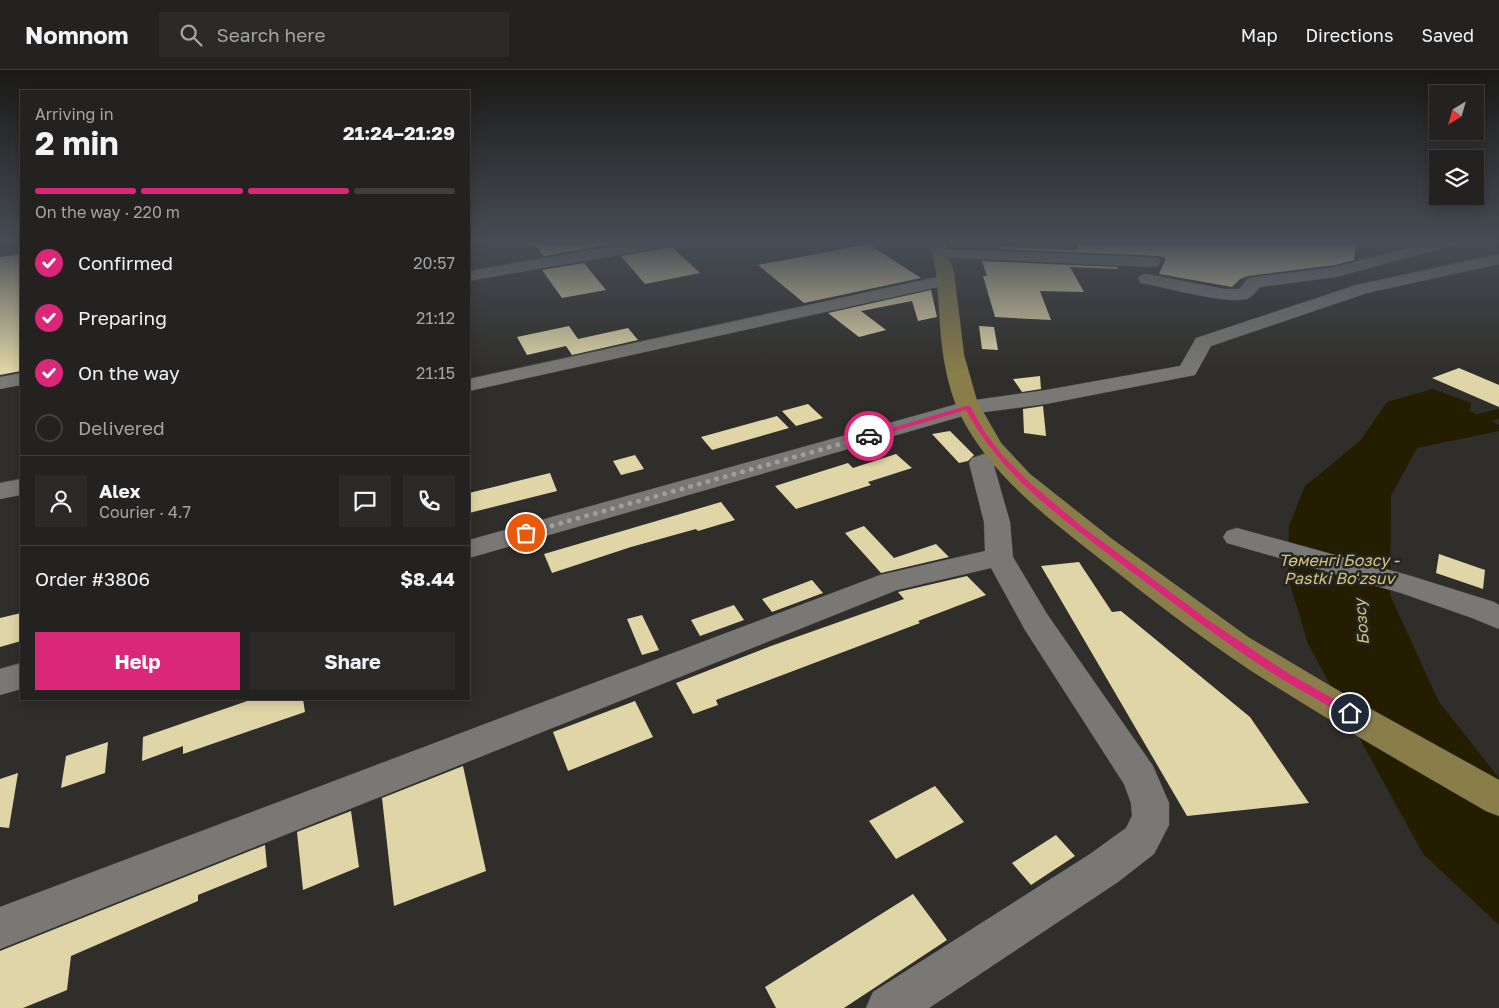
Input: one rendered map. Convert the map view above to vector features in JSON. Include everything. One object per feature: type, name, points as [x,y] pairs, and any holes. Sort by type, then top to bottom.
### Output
[{"type":"main road","points":[[946,285],[955,370],[968,408],[981,431],[999,456],[1027,484],[1138,574],[1283,675],[1499,799]]},
{"type":"street","points":[[470,385],[924,285]]},
{"type":"street","points":[[1144,285],[1225,294],[1244,294],[1252,285]]},
{"type":"street","points":[[470,549],[968,408],[1046,397],[1188,371],[1203,342],[1362,289],[1381,285]]},
{"type":"street","points":[[0,383],[20,379]]},
{"type":"street","points":[[890,1008],[1104,868],[1140,841],[1150,825],[1150,803],[1140,776],[1036,622],[999,557],[996,522],[981,463],[999,456]]},
{"type":"street","points":[[0,491],[20,487]]},
{"type":"street","points":[[1237,537],[1411,586],[1483,610],[1499,618]]},
{"type":"street","points":[[0,928],[890,582],[999,557]]},
{"type":"street","points":[[0,682],[20,676]]},
{"type":"water","name":"Төменгі Бозсу - Pastki Boʻzsuv","points":[[1433,389],[1471,403],[1470,411],[1499,425],[1499,431],[1417,448],[1391,496],[1390,595],[1439,702],[1499,778],[1499,925],[1423,854],[1308,644],[1288,577],[1289,526],[1305,486],[1360,441],[1387,402]]},
{"type":"building","points":[[0,285],[20,285],[20,371],[0,375]]},
{"type":"building","points":[[553,285],[602,285],[606,290],[562,298]]},
{"type":"building","points":[[782,285],[889,285],[804,303]]},
{"type":"building","points":[[986,285],[1080,285],[1084,292],[1040,291],[1051,320],[995,317]]},
{"type":"building","points":[[1219,285],[1234,285],[1232,287]]},
{"type":"building","points":[[931,290],[937,317],[918,321],[912,301],[861,311],[886,330],[859,337],[828,313]]},
{"type":"building","points":[[569,326],[578,339],[628,328],[638,340],[572,355],[566,346],[527,355],[517,337]]},
{"type":"building","points":[[979,326],[994,327],[998,350],[982,349]]},
{"type":"building","points":[[1459,368],[1499,385],[1499,407],[1432,378]]},
{"type":"building","points":[[1040,376],[1041,389],[1022,392],[1013,379]]},
{"type":"building","points":[[808,404],[823,418],[796,426],[782,411]]},
{"type":"building","points":[[1043,406],[1046,436],[1024,433],[1023,409]]},
{"type":"building","points":[[777,416],[789,428],[712,450],[701,437]]},
{"type":"building","points":[[950,431],[974,455],[968,461],[959,463],[932,434]]},
{"type":"building","points":[[896,454],[912,468],[868,482],[871,485],[796,509],[775,486],[848,463],[853,468]]},
{"type":"building","points":[[635,455],[644,469],[621,475],[613,461]]},
{"type":"building","points":[[550,473],[557,491],[470,513],[470,493]]},
{"type":"building","points":[[721,502],[735,520],[631,547],[552,573],[544,554]]},
{"type":"building","points":[[864,526],[894,558],[936,544],[949,557],[881,573],[845,533]]},
{"type":"building","points":[[1439,554],[1485,570],[1483,589],[1436,573]]},
{"type":"building","points":[[1079,562],[1112,612],[1121,611],[1250,717],[1309,803],[1187,816],[1041,566]]},
{"type":"building","points":[[967,576],[986,595],[918,621],[920,623],[716,700],[718,705],[693,714],[676,683],[771,646],[904,599],[898,592]]},
{"type":"building","points":[[812,580],[823,593],[772,612],[762,599]]},
{"type":"building","points":[[734,605],[744,620],[700,636],[691,620]]},
{"type":"building","points":[[20,613],[20,641],[0,647],[0,618]]},
{"type":"building","points":[[642,615],[659,650],[642,655],[627,619]]},
{"type":"building","points":[[250,700],[303,700],[305,712],[183,754],[183,746],[142,761],[143,737]]},
{"type":"building","points":[[635,701],[653,737],[568,771],[553,732]]},
{"type":"building","points":[[108,742],[105,773],[61,788],[66,756]]},
{"type":"building","points":[[463,766],[486,871],[394,906],[382,798]]},
{"type":"building","points":[[18,773],[9,828],[0,827],[0,779]]},
{"type":"building","points":[[935,786],[964,822],[896,859],[869,821]]},
{"type":"building","points":[[351,811],[359,867],[303,890],[297,832]]},
{"type":"building","points":[[1056,835],[1075,856],[1031,885],[1012,863]]},
{"type":"building","points":[[265,845],[267,867],[198,895],[198,901],[71,956],[67,990],[23,1008],[0,1008],[0,951]]},
{"type":"building","points":[[913,894],[947,940],[844,1008],[776,1008],[765,987]]},
{"type":"waterway","name":"Бозсу","points":[[1456,424],[1499,414]]},
{"type":"way so far","points":[[526,533],[869,436]]},
{"type":"route","points":[[869,436],[968,408],[981,431],[999,456],[1027,484],[1138,574],[1283,675],[1350,713]]}]
